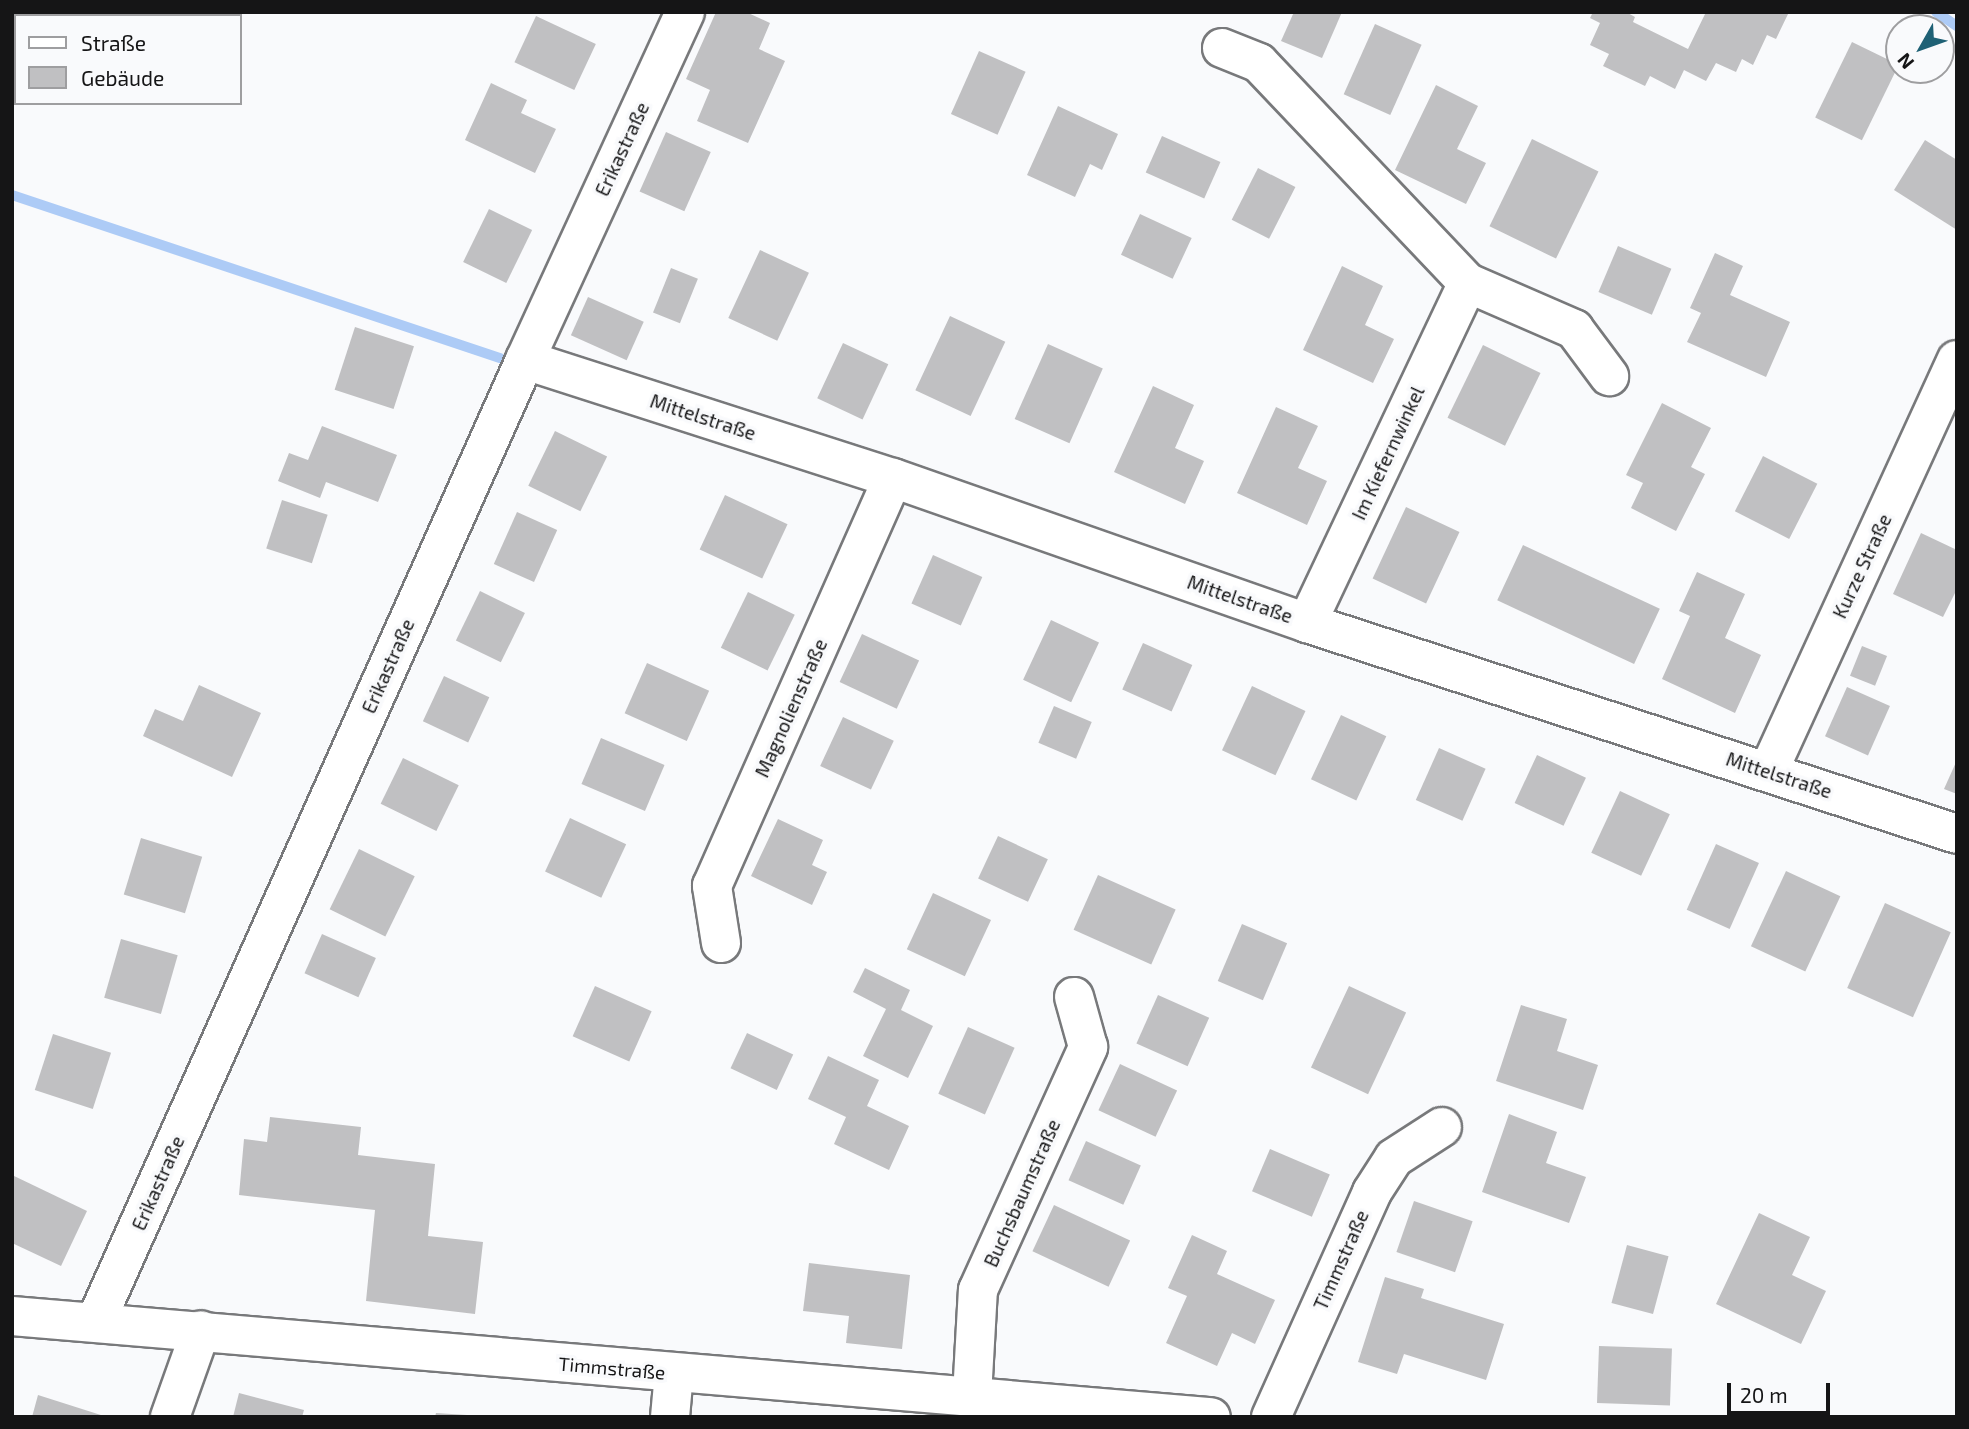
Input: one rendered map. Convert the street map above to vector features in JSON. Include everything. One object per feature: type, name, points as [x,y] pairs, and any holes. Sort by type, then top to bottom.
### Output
[{"type":"street","name":"Erikastraße","points":[[96,1321],[524,360],[685,12]]},
{"type":"street","points":[[1222,48],[1259,63],[1468,283],[1574,328],[1609,376]]},
{"type":"street","name":"Im Kiefernwinkel","points":[[1307,623],[1468,283]]},
{"type":"street","name":"Mittelstraße","points":[[524,360],[893,478],[1307,623],[1957,834]]},
{"type":"street","name":"Kurze Straße","points":[[1768,772],[1957,360]]},
{"type":"street","name":"Magnolienstraße","points":[[722,943],[712,886],[893,478]]},
{"type":"street","name":"Buchsbaumstraße","points":[[972,1396],[978,1290],[1088,1047],[1074,997]]},
{"type":"street","name":"Timmstraße","points":[[1271,1417],[1372,1192],[1394,1158],[1442,1127]]},
{"type":"street","name":"Timmstraße","points":[[12,1316],[1211,1417]]},
{"type":"street","points":[[170,1417],[201,1330]]},
{"type":"street","points":[[670,1417],[674,1373]]},
{"type":"building","points":[[716,12],[746,12],[770,23],[759,49],[785,61],[748,143],[697,121],[710,90],[686,79]]},
{"type":"building","points":[[1294,12],[1342,12],[1322,58],[1281,41]]},
{"type":"building","points":[[1593,12],[1626,12],[1635,17],[1633,22],[1688,49],[1706,12],[1789,12],[1776,39],[1767,35],[1753,65],[1742,59],[1736,72],[1716,63],[1706,81],[1684,70],[1675,89],[1650,76],[1645,86],[1603,66],[1609,54],[1590,45],[1600,23],[1590,18]]},
{"type":"building","points":[[536,16],[596,44],[574,90],[514,62]]},
{"type":"building","points":[[1375,24],[1422,45],[1390,115],[1344,94]]},
{"type":"building","points":[[1852,42],[1885,58],[1885,84],[1889,84],[1862,140],[1815,117]]},
{"type":"building","points":[[979,51],[1026,72],[998,135],[951,114]]},
{"type":"building","points":[[491,83],[527,100],[521,113],[556,129],[535,173],[465,140]]},
{"type":"building","points":[[1436,85],[1478,106],[1457,149],[1486,163],[1466,204],[1395,170]]},
{"type":"building","points":[[1058,106],[1118,134],[1102,170],[1090,164],[1075,197],[1027,175]]},
{"type":"building","points":[[666,132],[711,152],[684,211],[640,191]]},
{"type":"building","points":[[1162,136],[1220,162],[1204,199],[1146,173]]},
{"type":"building","points":[[1532,139],[1599,171],[1556,259],[1489,226]]},
{"type":"building","points":[[1925,140],[1957,160],[1957,230],[1894,190]]},
{"type":"building","points":[[1258,168],[1295,187],[1269,239],[1232,220]]},
{"type":"building","points":[[489,209],[532,230],[506,283],[463,262]]},
{"type":"building","points":[[1140,214],[1192,238],[1173,279],[1121,255]]},
{"type":"building","points":[[1618,246],[1671,269],[1652,315],[1598,292]]},
{"type":"building","points":[[760,250],[809,273],[777,341],[728,318]]},
{"type":"building","points":[[1715,253],[1743,266],[1730,295],[1790,322],[1766,377],[1687,342],[1701,313],[1690,308]]},
{"type":"building","points":[[1342,266],[1383,286],[1365,325],[1394,339],[1373,383],[1303,350]]},
{"type":"building","points":[[671,268],[698,279],[680,323],[653,313]]},
{"type":"building","points":[[588,297],[644,322],[627,360],[571,335]]},
{"type":"building","points":[[950,316],[1005,342],[971,416],[915,390]]},
{"type":"building","points":[[355,327],[414,346],[394,409],[335,390]]},
{"type":"building","points":[[843,343],[888,364],[863,419],[817,398]]},
{"type":"building","points":[[1048,344],[1103,368],[1069,443],[1015,419]]},
{"type":"building","points":[[1483,345],[1541,373],[1505,446],[1447,418]]},
{"type":"building","points":[[1153,386],[1194,405],[1175,448],[1204,461],[1185,504],[1114,472]]},
{"type":"building","points":[[1662,403],[1711,428],[1691,467],[1705,474],[1676,531],[1631,508],[1643,483],[1626,475]]},
{"type":"building","points":[[1276,407],[1318,426],[1298,468],[1327,481],[1307,525],[1237,493]]},
{"type":"building","points":[[322,426],[397,455],[378,502],[326,482],[320,498],[278,481],[289,453],[308,460]]},
{"type":"building","points":[[555,431],[607,456],[580,511],[528,486]]},
{"type":"building","points":[[1763,456],[1817,484],[1789,539],[1735,511]]},
{"type":"building","points":[[725,495],[788,524],[762,579],[700,549]]},
{"type":"building","points":[[282,500],[328,515],[312,563],[266,549]]},
{"type":"building","points":[[1406,507],[1459,532],[1426,604],[1373,579]]},
{"type":"building","points":[[517,512],[557,530],[534,582],[494,564]]},
{"type":"building","points":[[1921,533],[1957,550],[1957,589],[1943,617],[1893,594]]},
{"type":"building","points":[[1523,545],[1660,609],[1634,664],[1497,600]]},
{"type":"building","points":[[933,555],[982,577],[961,625],[911,603]]},
{"type":"building","points":[[1697,572],[1745,594],[1725,638],[1761,655],[1735,713],[1662,679],[1690,616],[1679,611]]},
{"type":"building","points":[[480,591],[525,613],[501,662],[456,640]]},
{"type":"building","points":[[748,592],[795,615],[768,671],[721,648]]},
{"type":"building","points":[[1051,620],[1099,642],[1071,702],[1023,680]]},
{"type":"building","points":[[862,634],[919,661],[897,709],[840,682]]},
{"type":"building","points":[[1143,643],[1192,665],[1172,712],[1122,690]]},
{"type":"building","points":[[1862,646],[1887,656],[1875,686],[1850,676]]},
{"type":"building","points":[[647,663],[709,691],[687,741],[625,713]]},
{"type":"building","points":[[444,676],[489,697],[468,742],[423,721]]},
{"type":"building","points":[[199,685],[261,713],[232,777],[143,736],[155,709],[183,721]]},
{"type":"building","points":[[1252,686],[1305,711],[1275,775],[1222,750]]},
{"type":"building","points":[[1847,687],[1890,706],[1868,755],[1825,736]]},
{"type":"building","points":[[1054,706],[1092,722],[1076,759],[1038,743]]},
{"type":"building","points":[[1341,715],[1386,736],[1356,800],[1311,779]]},
{"type":"building","points":[[843,717],[894,741],[871,790],[820,766]]},
{"type":"building","points":[[601,738],[665,765],[645,811],[581,784]]},
{"type":"building","points":[[1439,748],[1486,769],[1462,821],[1416,800]]},
{"type":"building","points":[[1537,755],[1586,778],[1564,826],[1515,803]]},
{"type":"building","points":[[403,758],[459,785],[436,831],[381,804]]},
{"type":"building","points":[[1957,760],[1957,794],[1944,789]]},
{"type":"building","points":[[1620,791],[1670,814],[1641,876],[1591,853]]},
{"type":"building","points":[[570,818],[626,844],[601,898],[545,871]]},
{"type":"building","points":[[778,819],[823,840],[812,865],[827,872],[812,905],[751,876]]},
{"type":"building","points":[[998,836],[1048,859],[1028,902],[978,879]]},
{"type":"building","points":[[141,838],[202,857],[185,913],[124,894]]},
{"type":"building","points":[[1716,844],[1759,863],[1730,929],[1687,910]]},
{"type":"building","points":[[359,849],[415,876],[385,936],[330,909]]},
{"type":"building","points":[[1786,871],[1840,896],[1805,972],[1751,946]]},
{"type":"building","points":[[1098,875],[1176,910],[1151,964],[1074,930]]},
{"type":"building","points":[[933,893],[991,920],[965,976],[907,949]]},
{"type":"building","points":[[1885,903],[1951,932],[1913,1017],[1847,988]]},
{"type":"building","points":[[1242,924],[1287,943],[1263,1000],[1218,981]]},
{"type":"building","points":[[322,934],[376,958],[358,997],[305,973]]},
{"type":"building","points":[[121,939],[178,955],[161,1014],[104,998]]},
{"type":"building","points":[[865,968],[910,990],[901,1010],[933,1026],[908,1078],[863,1056],[886,1009],[853,992]]},
{"type":"building","points":[[595,986],[652,1011],[629,1061],[573,1036]]},
{"type":"building","points":[[1349,986],[1406,1013],[1368,1094],[1311,1068]]},
{"type":"building","points":[[1158,995],[1209,1018],[1188,1066],[1136,1043]]},
{"type":"building","points":[[1521,1005],[1567,1019],[1557,1051],[1598,1065],[1583,1110],[1496,1081]]},
{"type":"building","points":[[968,1027],[1015,1048],[985,1114],[938,1094]]},
{"type":"building","points":[[747,1033],[793,1055],[777,1090],[731,1068]]},
{"type":"building","points":[[53,1034],[111,1053],[93,1109],[35,1090]]},
{"type":"building","points":[[828,1056],[879,1080],[867,1106],[909,1126],[889,1170],[834,1144],[846,1117],[808,1099]]},
{"type":"building","points":[[1120,1064],[1177,1091],[1156,1137],[1098,1110]]},
{"type":"building","points":[[1509,1114],[1557,1132],[1546,1163],[1586,1177],[1569,1223],[1482,1192]]},
{"type":"building","points":[[270,1117],[361,1127],[358,1155],[435,1164],[428,1236],[483,1242],[475,1314],[366,1301],[375,1210],[239,1195],[244,1139],[267,1142]]},
{"type":"building","points":[[1086,1141],[1141,1165],[1123,1205],[1069,1180]]},
{"type":"building","points":[[1270,1149],[1330,1174],[1312,1217],[1252,1191]]},
{"type":"building","points":[[12,1175],[87,1211],[61,1266],[12,1243]]},
{"type":"building","points":[[1414,1201],[1473,1221],[1455,1272],[1396,1252]]},
{"type":"building","points":[[1054,1205],[1130,1240],[1109,1287],[1032,1251]]},
{"type":"building","points":[[1759,1213],[1810,1237],[1792,1275],[1826,1291],[1801,1344],[1716,1304]]},
{"type":"building","points":[[1192,1235],[1227,1251],[1217,1274],[1275,1300],[1255,1344],[1232,1333],[1217,1366],[1166,1343],[1187,1296],[1168,1288]]},
{"type":"building","points":[[1627,1245],[1669,1256],[1653,1314],[1611,1303]]},
{"type":"building","points":[[809,1263],[910,1275],[902,1349],[846,1343],[849,1316],[803,1311]]},
{"type":"building","points":[[1385,1277],[1424,1289],[1421,1298],[1504,1324],[1486,1380],[1404,1354],[1397,1374],[1358,1362]]},
{"type":"building","points":[[1599,1346],[1672,1349],[1670,1406],[1597,1403]]},
{"type":"building","points":[[239,1393],[304,1410],[302,1417],[233,1417]]},
{"type":"building","points":[[38,1395],[104,1416],[32,1417]]},
{"type":"building","points":[[436,1413],[467,1415],[467,1417],[435,1417]]},
{"type":"waterway","points":[[1936,12],[1957,26]]},
{"type":"waterway","points":[[12,195],[500,358]]}]
